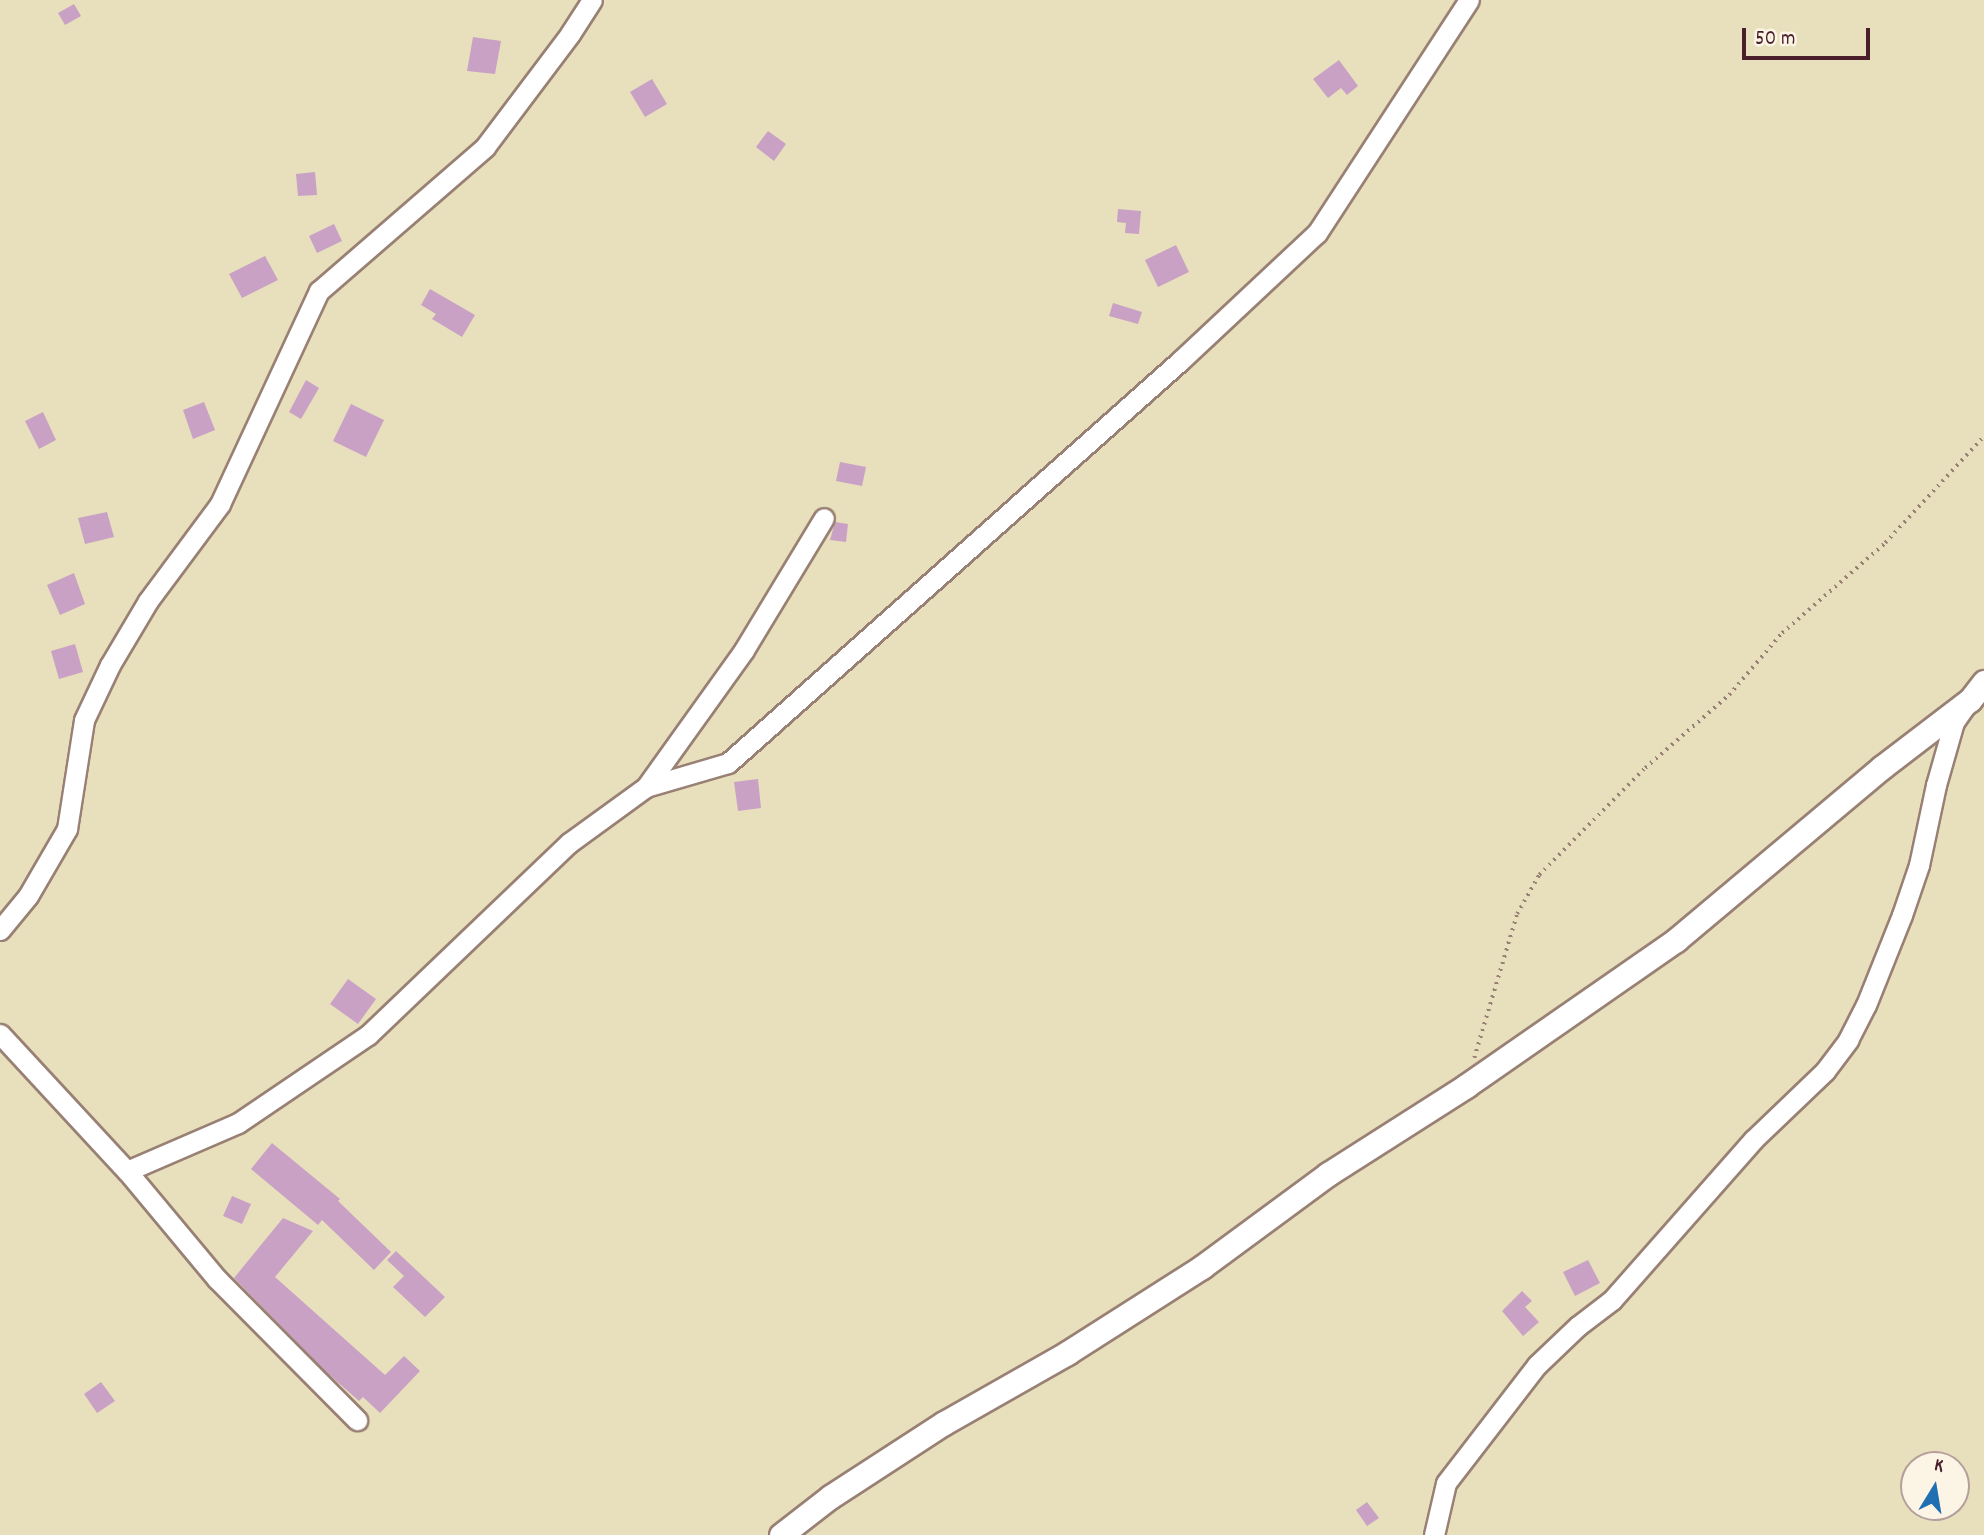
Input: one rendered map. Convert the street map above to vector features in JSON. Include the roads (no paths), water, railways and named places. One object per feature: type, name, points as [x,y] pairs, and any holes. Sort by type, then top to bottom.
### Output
[{"type":"street","points":[[0,930],[28,896],[67,829],[84,720],[110,665],[148,601],[220,503],[319,290],[485,146],[570,34],[592,0]]},
{"type":"street","points":[[646,787],[728,763],[1181,361],[1317,233],[1469,0]]},
{"type":"street","points":[[127,1171],[238,1123],[369,1035],[569,843],[646,787],[744,650],[824,518]]},
{"type":"street","points":[[1434,1535],[1446,1483],[1537,1365],[1577,1326],[1612,1300],[1736,1158],[1825,1071],[1848,1040],[1902,915],[1919,865],[1936,785],[1954,722],[1984,681]]},
{"type":"street","points":[[781,1535],[830,1497],[944,1423],[1067,1353],[1202,1267],[1328,1174],[1466,1086],[1676,940],[1881,768],[1970,700]]},
{"type":"street","points":[[0,1034],[127,1171],[218,1279],[357,1420]]}]
